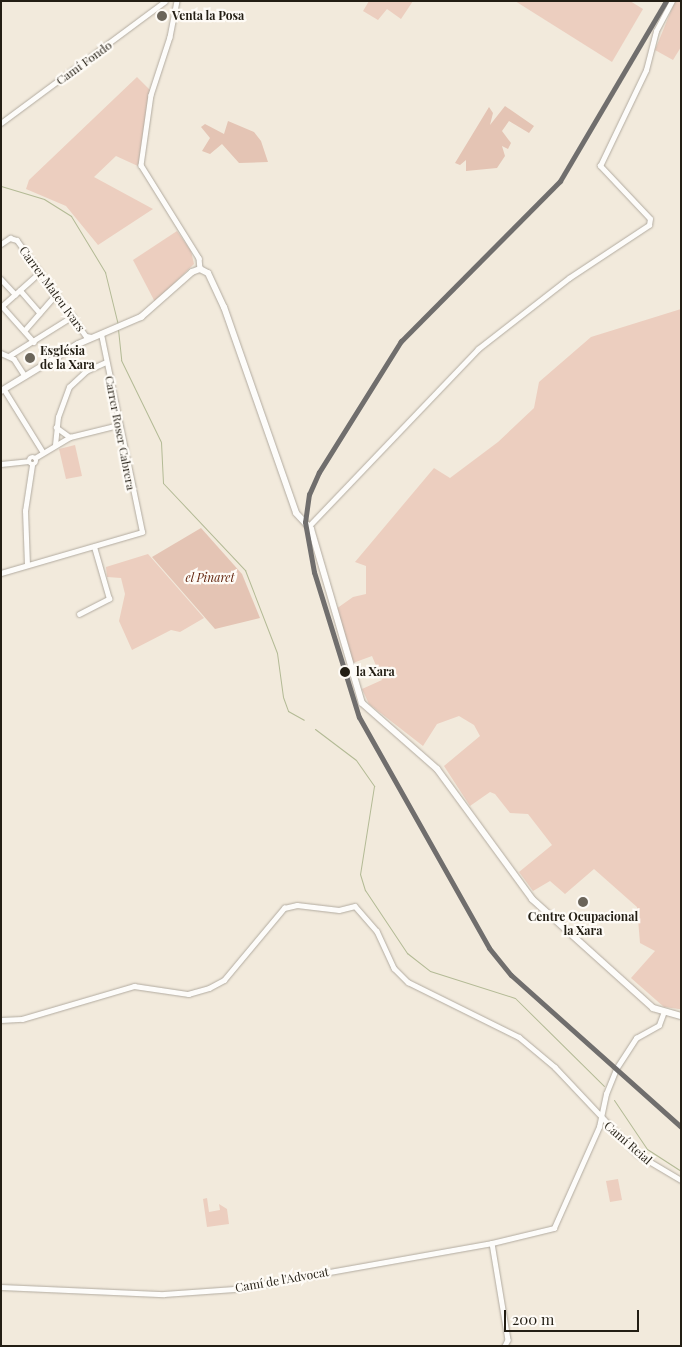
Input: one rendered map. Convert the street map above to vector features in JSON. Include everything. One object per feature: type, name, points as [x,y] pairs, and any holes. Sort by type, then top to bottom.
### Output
[{"type":"main road","points":[[3,390],[82,342],[88,336],[101,334],[146,313],[200,269],[210,275],[219,294],[296,514],[309,526],[362,703],[437,769],[529,897],[645,1002],[663,1014],[681,1016]]},
{"type":"street","name":"Camí Fondo","points":[[1,123],[165,1]]},
{"type":"street","points":[[177,1],[170,37],[151,95],[141,165],[198,258],[200,269]]},
{"type":"street","points":[[309,526],[478,349],[562,283],[649,225],[650,219],[600,166],[646,70],[656,31],[672,1]]},
{"type":"street","name":"Carrer Mateu Ivars","points":[[1,244],[14,238],[88,336]]},
{"type":"street","points":[[34,342],[2,306],[40,272]]},
{"type":"street","points":[[1,279],[15,294]]},
{"type":"street","points":[[20,290],[40,313]]},
{"type":"street","points":[[24,331],[57,293]]},
{"type":"street","points":[[9,356],[73,316]]},
{"type":"street","name":"Carrer Roser Cabrera","points":[[94,546],[142,532],[101,334]]},
{"type":"street","points":[[1,353],[9,356],[25,376]]},
{"type":"street","points":[[55,445],[56,427],[71,384],[91,368],[106,362]]},
{"type":"street","points":[[3,390],[43,452]]},
{"type":"street","points":[[1,464],[36,463],[35,458],[70,437],[119,425]]},
{"type":"street","points":[[56,427],[70,437]]},
{"type":"street","points":[[27,566],[25,512],[30,463]]},
{"type":"street","points":[[1,573],[94,546],[109,599],[79,614]]},
{"type":"street","name":"Camí Reial","points":[[1,1020],[22,1019],[134,986],[188,994],[209,988],[224,980],[284,908],[297,904],[339,910],[355,906],[377,931],[394,968],[408,982],[519,1037],[555,1067],[601,1120],[642,1158],[681,1180]]},
{"type":"street","points":[[601,1120],[606,1094],[631,1045],[640,1035],[658,1025],[663,1014]]},
{"type":"street","name":"Camí de l'Advocat","points":[[1,1287],[164,1294],[234,1289],[492,1243],[557,1225],[601,1120]]},
{"type":"street","points":[[492,1243],[508,1340],[505,1346]]},
{"type":"shaded area","points":[[369,1],[413,1],[401,19],[387,9],[378,20],[363,11]]},
{"type":"shaded area","points":[[515,1],[630,1],[643,9],[612,62]]},
{"type":"shaded area","points":[[675,1],[681,1],[681,47],[673,60],[655,50]]},
{"type":"shaded area","points":[[137,77],[150,90],[140,167],[116,156],[94,177],[153,209],[98,245],[66,206],[26,189],[29,180]]},
{"type":"shaded area","points":[[177,231],[191,251],[194,264],[155,302],[133,260]]},
{"type":"shaded area","points":[[681,309],[681,1009],[679,1009],[664,1007],[631,978],[655,951],[640,943],[637,907],[594,869],[565,894],[550,881],[533,891],[519,872],[552,845],[528,814],[510,813],[495,794],[490,792],[470,806],[444,766],[480,736],[474,725],[459,716],[437,724],[423,746],[369,704],[362,689],[382,680],[372,656],[353,663],[336,609],[353,597],[366,594],[366,566],[355,562],[434,468],[450,478],[498,442],[534,408],[539,382],[591,337]]},
{"type":"shaded area","points":[[75,445],[82,476],[66,479],[59,449]]},
{"type":"shaded area","points":[[148,554],[204,618],[180,632],[171,630],[132,650],[119,621],[125,594],[121,578],[107,577],[106,567]]},
{"type":"shaded area","points":[[618,1179],[622,1200],[610,1202],[606,1181]]},
{"type":"shaded area","points":[[207,1198],[209,1212],[220,1210],[219,1204],[227,1209],[229,1224],[207,1227],[203,1199]]},
{"type":"green space","points":[[505,106],[534,126],[529,133],[509,121],[502,131],[511,143],[508,149],[502,146],[505,156],[497,168],[466,171],[466,160],[460,165],[455,163],[489,107],[493,113],[490,125]]},
{"type":"green space","points":[[228,121],[254,132],[261,141],[268,162],[239,163],[222,144],[210,154],[202,151],[210,138],[201,127],[205,124],[224,134]]},
{"type":"green space","name":"el Pinaret","points":[[201,528],[242,574],[260,618],[215,629],[152,557]]},
{"type":"waterway","points":[[1,186],[44,199],[71,216],[105,272],[118,325]]},
{"type":"waterway","points":[[118,329],[121,360],[161,442],[163,483],[245,570],[277,653],[283,697],[288,711],[304,720]]},
{"type":"waterway","points":[[315,729],[356,760],[374,786],[360,874],[365,890],[407,953],[430,971],[515,998],[604,1086]]},
{"type":"waterway","points":[[614,1100],[647,1149],[681,1171]]},
{"type":"transit line","points":[[666,1],[560,181],[401,341],[319,472],[309,494],[305,522],[314,572],[359,717],[489,948],[511,975],[681,1127]]},
{"type":"place","name":"Venta la Posa","points":[[162,16]]},
{"type":"place","name":"Església de la Xara","points":[[30,358]]},
{"type":"place","name":"la Xara","points":[[345,672]]},
{"type":"place","name":"Centre Ocupacional la Xara","points":[[583,902]]}]
